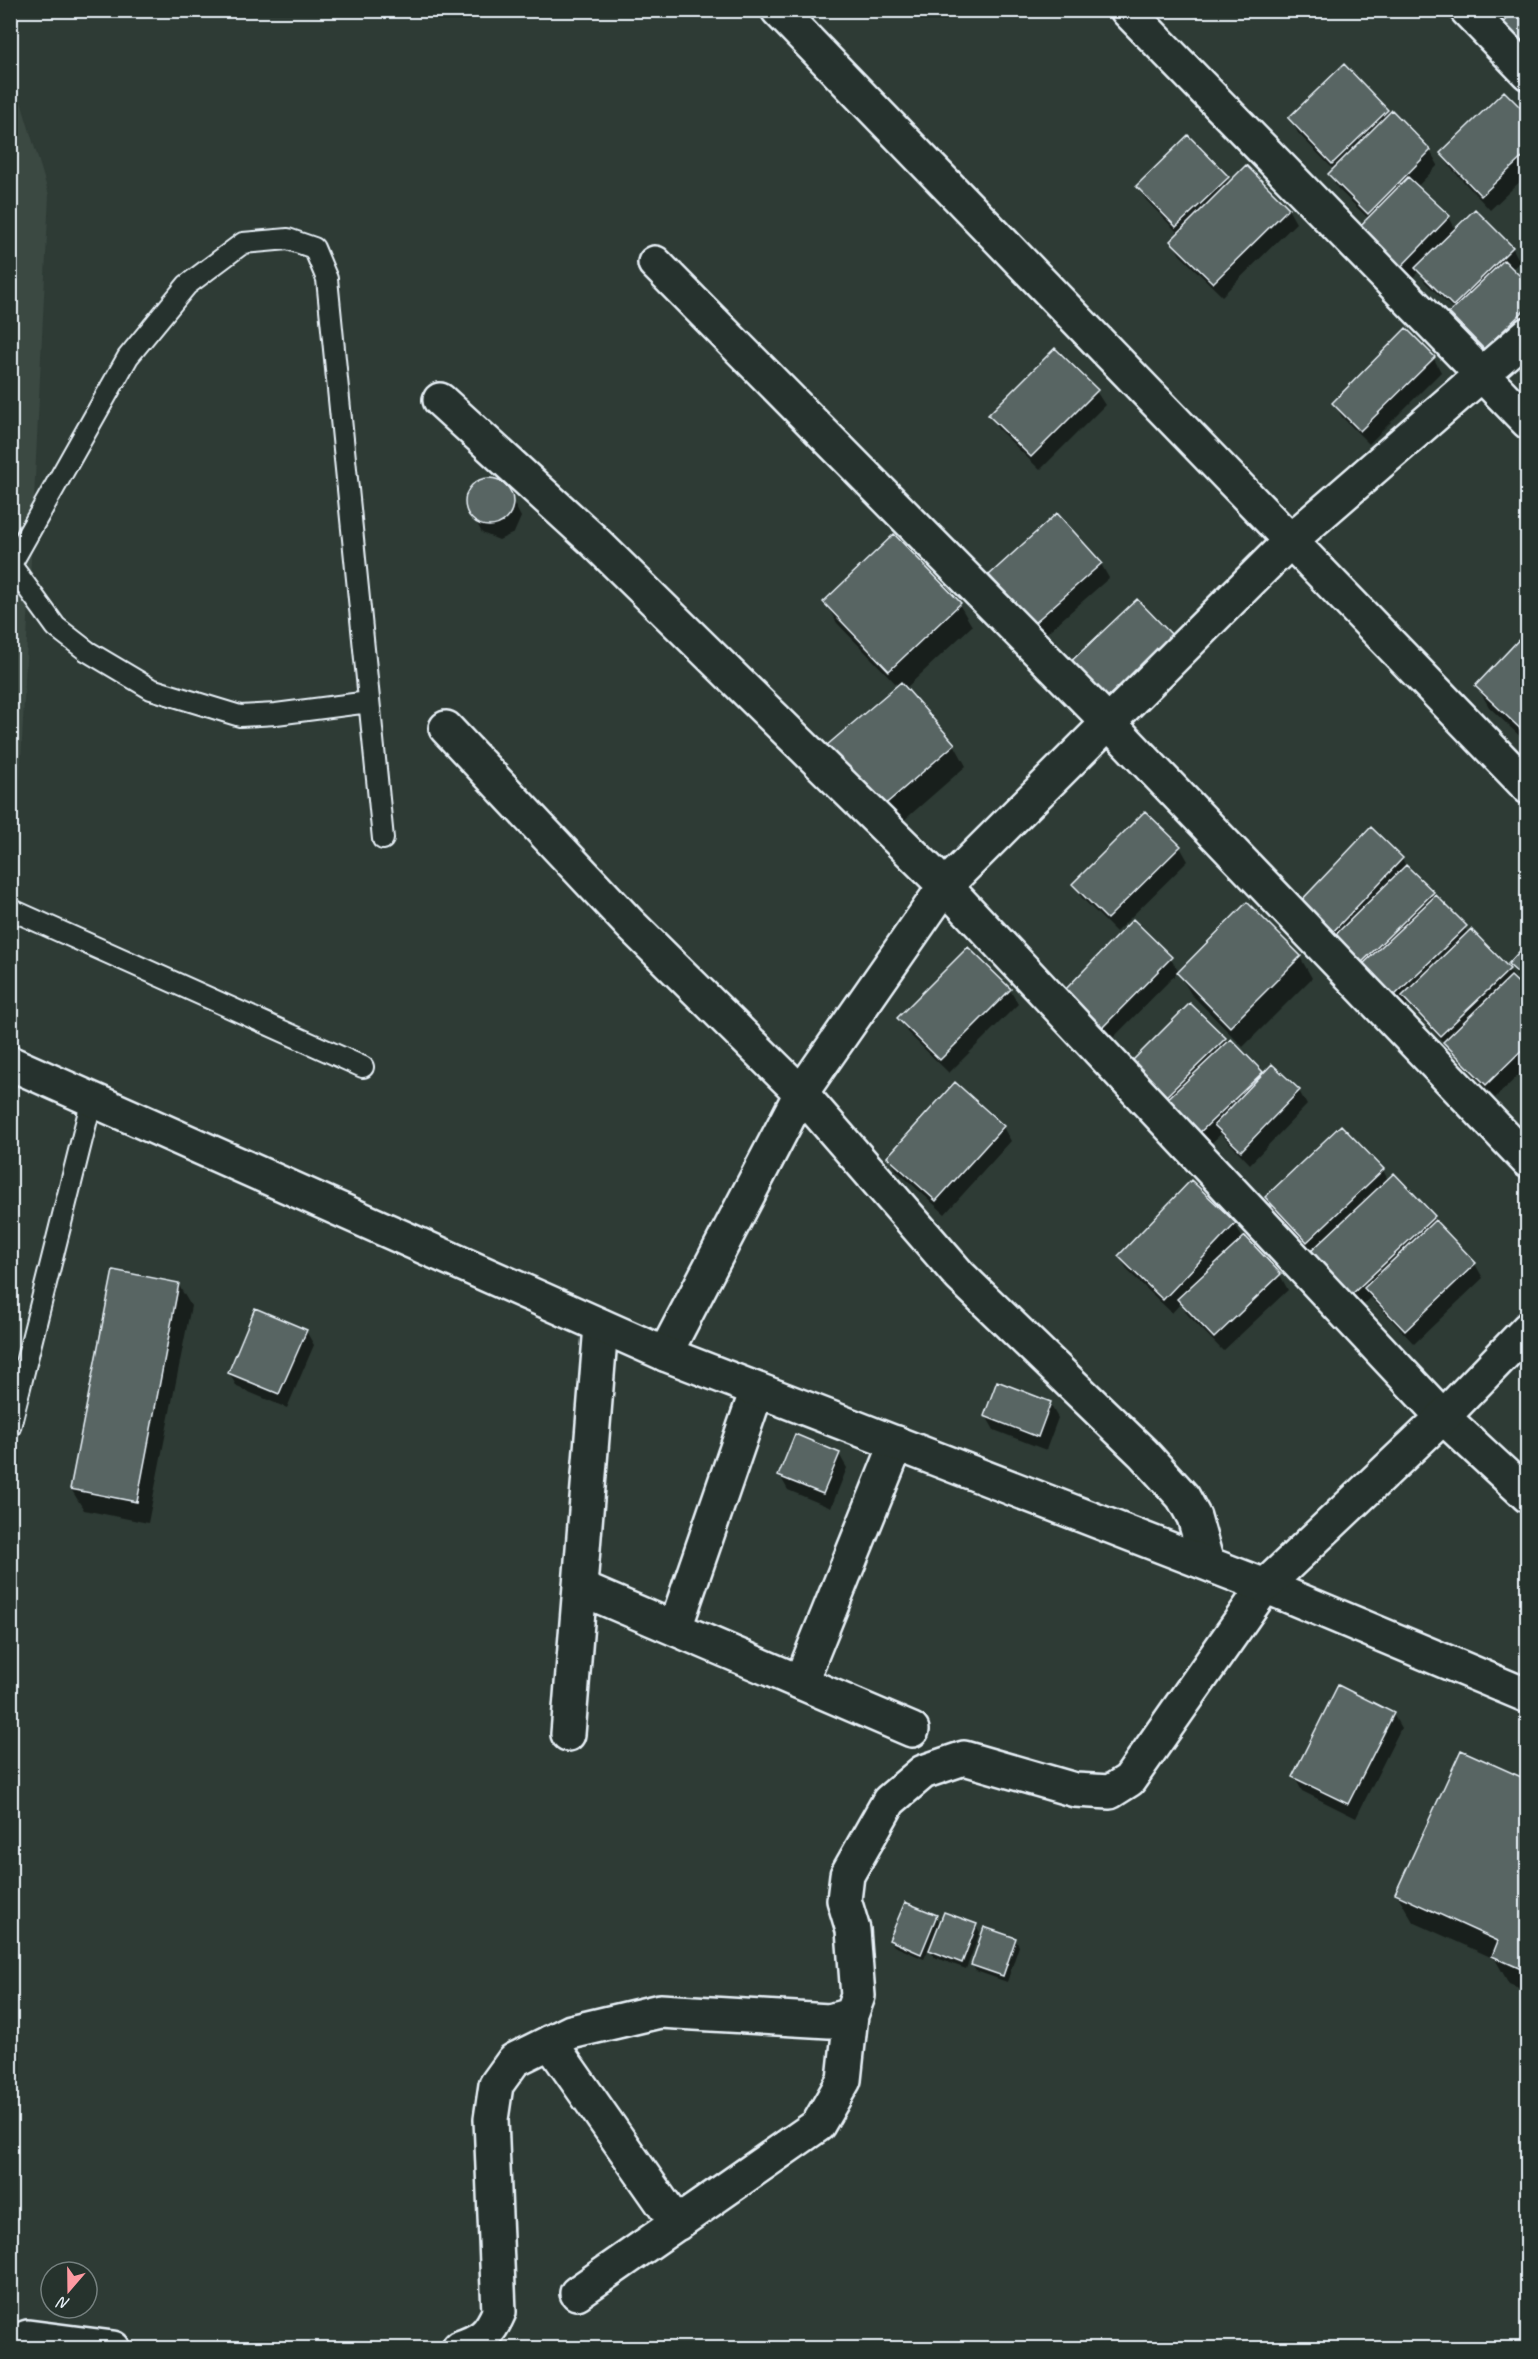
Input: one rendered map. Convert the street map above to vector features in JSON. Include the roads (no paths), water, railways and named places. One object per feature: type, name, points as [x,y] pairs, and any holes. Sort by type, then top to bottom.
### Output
[{"type":"street","points":[[778,10],[1527,787]]},
{"type":"street","points":[[1127,10],[1527,423]]},
{"type":"street","points":[[1467,10],[1527,73]]},
{"type":"street","points":[[655,264],[1107,721],[1527,1161]]},
{"type":"street","points":[[665,1354],[801,1093],[945,886],[1107,721],[1291,540],[1482,376],[1527,334]]},
{"type":"street","points":[[440,400],[592,539],[945,886],[1443,1417],[1527,1496]]},
{"type":"street","points":[[446,728],[630,924],[801,1093],[960,1276],[1143,1453],[1183,1497],[1194,1517],[1207,1563]]},
{"type":"street","points":[[10,1063],[665,1354],[1265,1586],[1527,1696]]},
{"type":"street","points":[[568,1734],[601,1326]]},
{"type":"street","points":[[577,2293],[818,2125],[844,2080],[850,2015],[858,1996],[852,1930],[844,1900],[847,1875],[889,1801],[923,1772],[964,1758],[1075,1790],[1110,1792],[1128,1780],[1265,1586],[1443,1417],[1527,1329]]},
{"type":"street","points":[[675,1628],[757,1390]]},
{"type":"street","points":[[801,1681],[897,1443]]},
{"type":"street","points":[[580,1588],[912,1730]]},
{"type":"street","points":[[459,2349],[476,2342],[491,2331],[499,2312],[490,2119],[496,2085],[514,2060],[571,2032],[660,2011],[829,2021],[850,2015]]},
{"type":"street","points":[[550,2042],[677,2224]]},
{"type":"street","points":[[10,2344],[28,2337],[113,2349]]},
{"type":"lane","points":[[369,702],[276,714],[240,716],[151,689],[87,651],[56,627],[11,566],[128,357],[187,285],[243,243],[288,239],[314,248],[327,279],[383,839]]},
{"type":"lane","points":[[10,909],[363,1067]]},
{"type":"lane","points":[[10,1427],[92,1099]]}]
